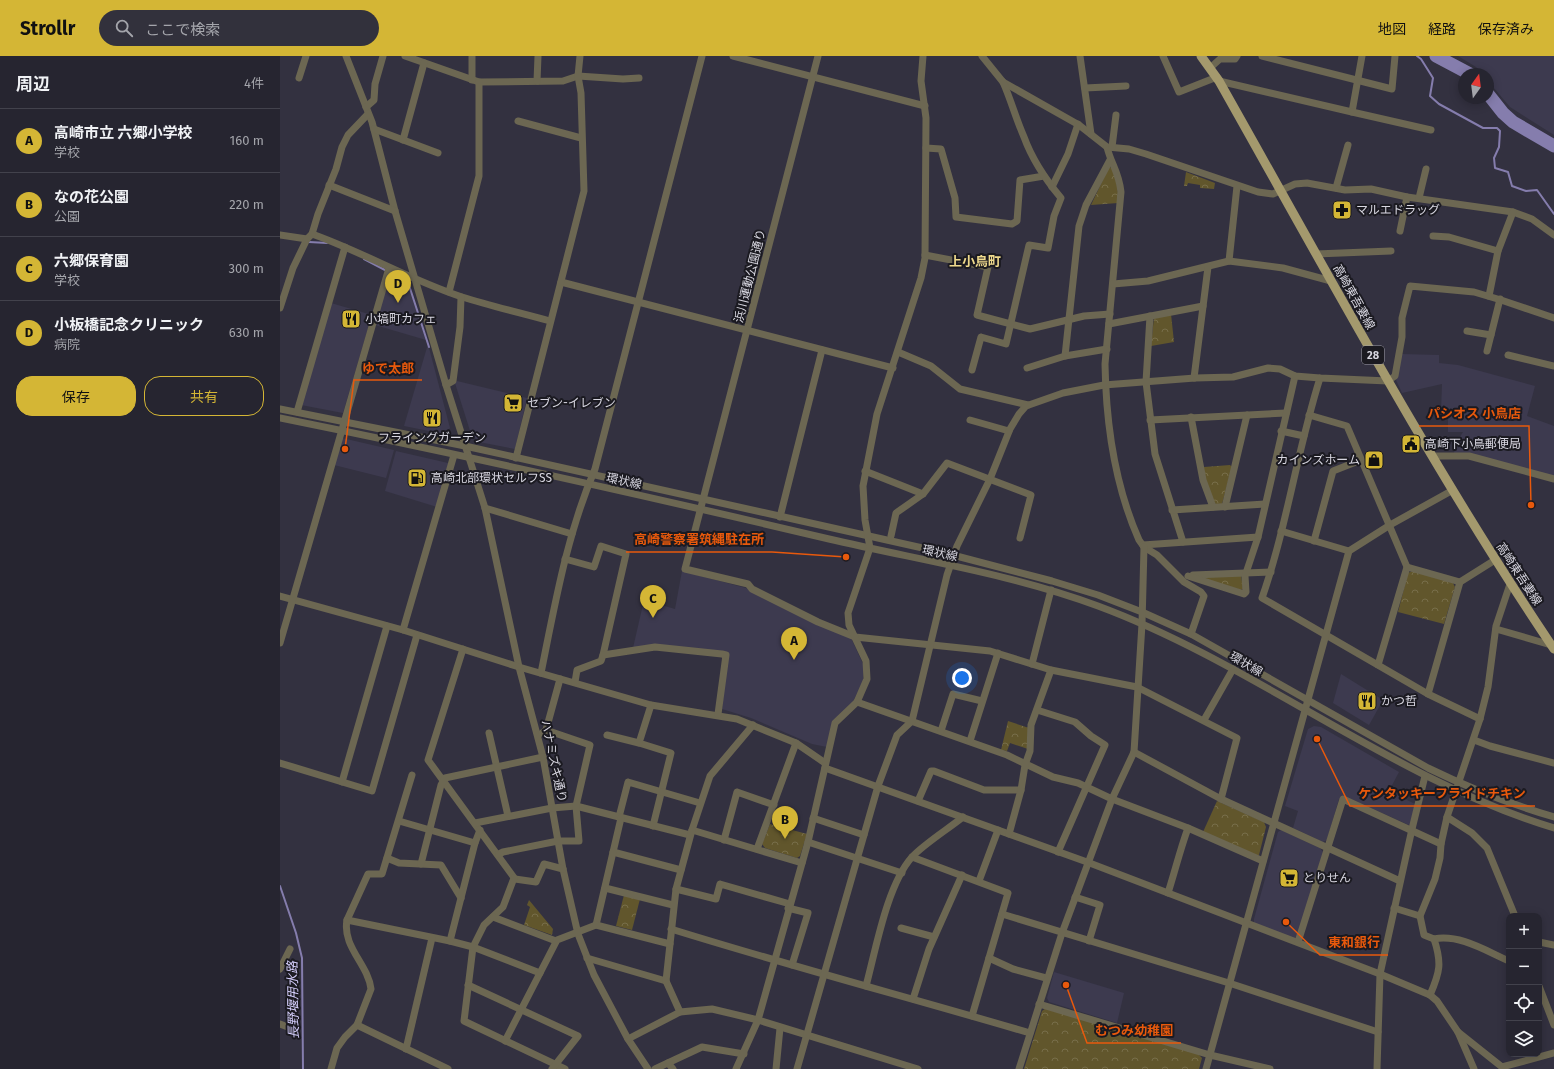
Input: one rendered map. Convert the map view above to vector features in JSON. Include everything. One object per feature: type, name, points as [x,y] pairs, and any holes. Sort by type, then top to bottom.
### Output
[{"type":"main road","name":"高崎東吾妻線","points":[[1201,56],[1218,79],[1331,281],[1432,456],[1510,584],[1553,647]]},
{"type":"street","points":[[299,78],[306,56]]},
{"type":"street","name":"ハナミズキ通り","points":[[346,56],[374,129],[395,211],[446,386],[485,508],[519,668],[543,757],[563,869],[578,932],[594,975],[628,1039],[648,1069]]},
{"type":"street","points":[[280,308],[293,268],[306,239],[312,234],[336,169],[342,147],[348,135],[374,100],[375,84],[383,56]]},
{"type":"street","points":[[405,56],[475,81],[563,81],[578,76],[623,79],[639,78]]},
{"type":"street","points":[[449,292],[479,176],[475,81],[472,56]]},
{"type":"street","points":[[537,81],[538,56]]},
{"type":"street","points":[[516,458],[584,191],[581,138],[581,93],[578,76],[580,56]]},
{"type":"street","points":[[541,673],[565,559],[572,534],[593,475],[702,56]]},
{"type":"street","points":[[733,56],[925,106]]},
{"type":"street","name":"浜川運動公園通り","points":[[818,56],[704,501],[685,568],[748,584],[752,589],[818,622],[855,637]]},
{"type":"street","points":[[736,1069],[758,1020],[808,842],[835,723],[857,702],[867,679],[866,661],[849,625],[848,613],[870,548],[863,502],[865,471],[877,414],[921,278],[925,255],[926,148],[925,106],[921,81],[923,56]]},
{"type":"street","points":[[972,370],[981,337],[1006,344],[1029,245],[1048,248],[1054,216],[1060,198],[1044,176],[1024,138],[1003,82],[982,56]]},
{"type":"street","points":[[1080,56],[1091,134]]},
{"type":"street","points":[[1163,56],[1179,92],[1218,79],[1431,130]]},
{"type":"street","points":[[1210,68],[1220,59],[1235,59],[1237,56]]},
{"type":"street","points":[[1262,56],[1286,59],[1358,81],[1392,89],[1395,56]]},
{"type":"street","points":[[1352,112],[1362,56]]},
{"type":"street","points":[[403,140],[424,63]]},
{"type":"street","points":[[1003,82],[1078,124],[1109,147],[1129,149],[1146,154],[1237,186],[1273,194],[1280,189],[1295,184],[1307,183],[1336,188],[1371,189],[1407,197],[1513,212],[1532,219],[1554,235]]},
{"type":"street","points":[[1085,88],[1126,86]]},
{"type":"street","points":[[1064,356],[1078,226],[1086,205],[1110,160],[1109,147],[1116,115]]},
{"type":"street","points":[[518,121],[581,138]]},
{"type":"street","points":[[1052,187],[1068,154],[1078,124]]},
{"type":"street","points":[[374,129],[438,153]]},
{"type":"street","points":[[1336,188],[1348,145]]},
{"type":"street","points":[[926,148],[941,149],[955,198],[956,217],[1012,224],[1017,221],[1020,180],[1044,176]]},
{"type":"street","points":[[1019,1069],[1046,978],[1087,862],[1112,799],[1134,752],[1142,624],[1143,546],[1133,526],[1114,460],[1105,385],[1121,192],[1115,166],[1110,160]]},
{"type":"street","points":[[1419,198],[1426,169]]},
{"type":"street","points":[[329,185],[395,211]]},
{"type":"street","points":[[1229,260],[1237,186]]},
{"type":"street","points":[[1400,232],[1407,197]]},
{"type":"street","points":[[1489,296],[1498,251],[1513,212]]},
{"type":"street","points":[[312,234],[345,247],[415,279],[449,292],[550,321]]},
{"type":"street","points":[[280,235],[306,239]]},
{"type":"street","points":[[1433,236],[1449,237],[1498,251]]},
{"type":"street","points":[[297,412],[345,247]]},
{"type":"street","points":[[1316,254],[1391,251]]},
{"type":"street","points":[[925,255],[988,267],[977,315],[1010,325],[1030,329],[1068,319],[1110,314]]},
{"type":"street","points":[[1113,284],[1148,282],[1208,267],[1229,260],[1283,268],[1331,281]]},
{"type":"street","points":[[1194,378],[1208,267]]},
{"type":"street","points":[[280,643],[390,268]]},
{"type":"street","points":[[561,282],[893,368]]},
{"type":"street","points":[[797,1069],[878,786],[897,735],[912,721],[950,566],[990,479],[1009,431],[1018,414],[1028,405],[1063,393],[1105,385],[1194,378],[1233,377],[1268,368],[1280,369],[1295,376],[1388,381],[1395,376],[1402,337],[1402,318],[1410,286],[1474,292],[1500,299],[1554,318]]},
{"type":"street","points":[[446,386],[453,381],[460,327],[461,296]]},
{"type":"street","points":[[1487,351],[1500,299]]},
{"type":"street","points":[[1109,324],[1203,306]]},
{"type":"street","points":[[1150,316],[1146,382],[1150,420],[1155,454],[1183,542]]},
{"type":"street","points":[[1467,331],[1491,335]]},
{"type":"street","points":[[1027,368],[1064,356],[1107,349]]},
{"type":"street","points":[[780,517],[822,350]]},
{"type":"street","points":[[898,352],[932,366],[960,388],[1028,405]]},
{"type":"street","points":[[1508,355],[1554,366]]},
{"type":"street","points":[[1176,574],[1188,576],[1244,594],[1246,592],[1245,576],[1258,537],[1281,431],[1295,376]]},
{"type":"street","points":[[1320,378],[1308,415],[1271,572],[1262,598],[1428,694],[1480,719]]},
{"type":"street","name":"環状線","points":[[280,409],[465,446],[704,501],[868,536],[1052,581],[1142,612],[1191,634],[1428,768],[1458,783],[1499,799],[1554,817]]},
{"type":"street","points":[[1150,420],[1286,412]]},
{"type":"street","points":[[1225,507],[1247,415]]},
{"type":"street","points":[[1308,415],[1347,426],[1407,567],[1378,665]]},
{"type":"street","points":[[1191,417],[1203,480],[1212,506]]},
{"type":"street","name":"環状線","points":[[280,418],[342,430],[589,484],[1051,590],[1142,624],[1189,645],[1425,776],[1496,808],[1554,828]]},
{"type":"street","points":[[970,420],[1009,431]]},
{"type":"street","points":[[1281,431],[1304,436]]},
{"type":"street","points":[[403,630],[454,455]]},
{"type":"street","points":[[1432,456],[1474,457],[1554,479]]},
{"type":"street","points":[[1314,541],[1333,471],[1361,460]]},
{"type":"street","points":[[891,536],[896,513],[923,494],[947,463],[1031,494],[1020,538]]},
{"type":"street","points":[[865,471],[923,494]]},
{"type":"street","points":[[1206,1069],[1349,551],[1390,525],[1453,490]]},
{"type":"street","points":[[1172,510],[1212,506],[1225,507],[1265,504]]},
{"type":"street","points":[[485,508],[572,534]]},
{"type":"street","points":[[1281,531],[1349,551]]},
{"type":"street","points":[[1143,546],[1258,537]]},
{"type":"street","points":[[565,559],[594,567],[601,546],[626,554],[601,661],[577,670],[575,682]]},
{"type":"street","points":[[1143,546],[1157,555],[1184,582],[1201,592],[1204,596],[1191,634]]},
{"type":"street","points":[[1428,694],[1460,582],[1495,560]]},
{"type":"street","points":[[1407,567],[1460,582]]},
{"type":"street","points":[[1188,576],[1271,572]]},
{"type":"street","points":[[1506,960],[1462,940],[1441,938],[1434,939],[1424,935],[1420,916],[1435,879],[1447,817],[1480,719],[1488,687],[1496,629],[1510,584]]},
{"type":"street","points":[[1032,664],[1051,590]]},
{"type":"street","points":[[280,596],[403,630],[519,668],[575,682],[651,705],[718,714],[753,725],[796,743],[825,765],[918,801],[1087,862],[1246,922],[1430,995],[1438,1001],[1458,1032],[1474,1069]]},
{"type":"street","points":[[342,782],[387,626]]},
{"type":"street","points":[[1496,629],[1553,647]]},
{"type":"street","points":[[280,763],[372,791],[417,635]]},
{"type":"street","points":[[855,637],[930,644],[998,653],[1051,670],[1137,687],[1237,738],[1221,799]]},
{"type":"street","points":[[603,655],[655,647],[726,655],[718,714]]},
{"type":"street","points":[[463,649],[428,760],[499,854],[514,878],[536,882],[544,864],[563,869]]},
{"type":"street","points":[[970,741],[998,653]]},
{"type":"street","points":[[1204,720],[1233,669]]},
{"type":"street","points":[[1009,834],[1021,790],[1025,765],[1030,751],[1031,725],[1051,670]]},
{"type":"street","points":[[538,736],[546,730],[560,679]]},
{"type":"street","points":[[941,731],[953,694],[982,701]]},
{"type":"street","points":[[857,702],[1007,755],[1025,765],[1053,777],[1078,783],[1112,799],[1188,828],[1263,861]]},
{"type":"street","points":[[639,743],[651,705]]},
{"type":"street","points":[[1037,710],[1075,722],[1091,736],[1105,745],[1058,852]]},
{"type":"street","points":[[680,1012],[666,981],[673,905],[676,889],[700,803],[710,776],[753,725]]},
{"type":"street","points":[[499,854],[558,841],[579,841],[576,806],[590,745],[546,730]]},
{"type":"street","points":[[489,733],[508,816]]},
{"type":"street","points":[[607,735],[639,743],[671,754],[653,826]]},
{"type":"street","points":[[1474,740],[1490,746],[1554,763]]},
{"type":"street","points":[[757,850],[796,743]]},
{"type":"street","points":[[1134,752],[1221,799],[1327,849],[1400,881]]},
{"type":"street","points":[[421,864],[443,781],[448,776],[543,757]]},
{"type":"street","points":[[918,801],[931,771],[934,770],[984,790],[1021,790]]},
{"type":"street","points":[[331,1069],[340,1043],[356,1025],[371,989],[357,956],[348,943],[346,927],[368,874],[382,874],[412,775]]},
{"type":"street","points":[[1377,1069],[1380,974],[1425,776]]},
{"type":"street","points":[[596,925],[628,782],[700,803]]},
{"type":"street","points":[[724,840],[737,792],[774,805]]},
{"type":"street","points":[[1298,942],[1343,799],[1441,844]]},
{"type":"street","points":[[475,823],[552,808],[576,806],[653,826],[724,840],[802,863]]},
{"type":"street","points":[[866,986],[891,898],[902,873],[912,856],[963,817]]},
{"type":"street","points":[[1447,817],[1472,833],[1487,848],[1514,913]]},
{"type":"street","points":[[813,818],[864,835]]},
{"type":"street","points":[[398,821],[475,843]]},
{"type":"street","points":[[1168,893],[1176,868],[1178,855],[1188,828]]},
{"type":"street","points":[[450,941],[475,843],[480,830]]},
{"type":"street","points":[[979,881],[998,830]]},
{"type":"street","points":[[808,842],[902,873]]},
{"type":"street","points":[[613,852],[681,870]]},
{"type":"street","points":[[912,856],[1008,893],[972,1016]]},
{"type":"street","points":[[387,858],[399,863],[441,865],[461,898]]},
{"type":"street","points":[[912,999],[934,938],[962,875]]},
{"type":"street","points":[[514,878],[503,907],[484,925],[473,947],[464,1021],[554,1067],[565,1069]]},
{"type":"street","points":[[676,889],[716,899],[720,884],[808,912],[792,965]]},
{"type":"street","points":[[605,888],[673,905]]},
{"type":"street","points":[[1075,897],[1100,905],[1088,941]]},
{"type":"street","points":[[1394,908],[1420,916]]},
{"type":"street","points":[[1002,914],[1229,983],[1378,1032]]},
{"type":"street","points":[[493,917],[556,941]]},
{"type":"street","points":[[348,920],[473,947],[540,973]]},
{"type":"street","points":[[505,1041],[556,941],[596,925],[670,944]]},
{"type":"street","points":[[901,928],[934,938]]},
{"type":"street","points":[[671,929],[774,961],[824,973],[1030,1034]]},
{"type":"street","points":[[406,1049],[432,938]]},
{"type":"street","points":[[1430,995],[1439,974],[1440,956],[1434,939]]},
{"type":"street","points":[[1542,943],[1554,946]]},
{"type":"street","points":[[280,969],[290,949]]},
{"type":"street","points":[[587,958],[666,981]]},
{"type":"street","points":[[989,958],[1013,970],[1046,978]]},
{"type":"street","points":[[468,985],[578,1036],[554,1067]]},
{"type":"street","points":[[1542,994],[1554,1025]]},
{"type":"street","points":[[1039,1004],[1210,1055],[1260,1068],[1270,1069]]},
{"type":"street","points":[[628,1039],[680,1012],[712,1009],[758,1020],[806,1036],[918,1069]]},
{"type":"street","points":[[280,1024],[293,1029]]},
{"type":"street","points":[[356,1025],[448,1069]]},
{"type":"street","points":[[776,1069],[780,1028]]},
{"type":"street","points":[[1458,1032],[1502,1067],[1554,1053]]},
{"type":"street","points":[[655,1069],[702,1047],[744,1054]]},
{"type":"street","points":[[668,1062],[673,1069]]},
{"type":"shaded area","points":[[1458,56],[1554,56],[1554,135],[1510,107],[1494,88],[1494,68],[1476,67]]},
{"type":"shaded area","points":[[390,273],[407,280],[426,340],[375,325]]},
{"type":"shaded area","points":[[331,303],[372,315],[343,413],[301,405]]},
{"type":"shaded area","points":[[428,344],[450,428],[444,434],[404,426]]},
{"type":"shaded area","points":[[1401,354],[1439,355],[1439,363],[1458,365],[1535,386],[1527,416],[1554,426],[1554,476],[1454,453],[1456,443],[1463,432],[1448,432],[1448,414],[1441,412],[1442,384],[1402,393],[1396,380]]},
{"type":"shaded area","points":[[457,381],[527,398],[515,449],[479,442],[471,434],[455,383]]},
{"type":"shaded area","points":[[342,438],[394,450],[386,478],[334,465]]},
{"type":"shaded area","name":"高崎北部環状セルフSS","points":[[396,451],[449,464],[437,507],[385,491]]},
{"type":"shaded area","points":[[682,571],[746,588],[851,638],[864,666],[863,681],[853,702],[835,719],[827,747],[812,744],[751,718],[722,709],[728,653],[633,648],[644,600],[675,609]]},
{"type":"shaded area","points":[[1341,674],[1383,700],[1369,725],[1333,703]]},
{"type":"shaded area","points":[[1314,726],[1321,727],[1399,772],[1389,791],[1415,804],[1411,826],[1344,796],[1339,799],[1327,840],[1323,842],[1293,828],[1298,811],[1285,806],[1308,729]]},
{"type":"shaded area","points":[[1281,830],[1320,848],[1323,852],[1298,936],[1294,939],[1254,923],[1278,832]]},
{"type":"shaded area","points":[[1054,972],[1124,993],[1117,1023],[1049,1002],[1047,998]]},
{"type":"green space","points":[[1109,167],[1112,168],[1116,180],[1118,203],[1091,205]]},
{"type":"green space","points":[[1186,172],[1215,183],[1214,189],[1200,188],[1200,185],[1188,183],[1187,186],[1184,186]]},
{"type":"green space","points":[[1171,314],[1174,342],[1151,346],[1154,317]]},
{"type":"green space","points":[[1230,465],[1232,467],[1222,504],[1216,504],[1212,502],[1203,469],[1204,467]]},
{"type":"green space","points":[[1412,571],[1453,583],[1455,587],[1444,624],[1398,612],[1408,573]]},
{"type":"green space","points":[[1241,575],[1243,589],[1241,590],[1201,577]]},
{"type":"green space","points":[[1008,721],[1029,728],[1028,749],[1010,743],[1007,751],[1001,750]]},
{"type":"green space","points":[[1217,801],[1264,822],[1266,827],[1259,855],[1256,856],[1203,832]]},
{"type":"green space","points":[[770,824],[807,834],[800,856],[797,858],[765,848],[762,844]]},
{"type":"green space","points":[[624,895],[640,899],[632,930],[616,926]]},
{"type":"green space","points":[[529,900],[553,929],[552,935],[524,925],[530,907],[527,905]]},
{"type":"green space","points":[[1046,1008],[1198,1054],[1202,1058],[1199,1069],[1024,1069],[1042,1011]]},
{"type":"waterway","points":[[1417,56],[1421,59],[1433,78],[1430,96],[1439,104],[1483,128],[1497,128],[1500,131],[1499,147],[1494,158],[1495,168],[1508,172],[1512,186],[1526,191],[1537,190],[1554,214]]},
{"type":"waterway","points":[[1436,56],[1459,68]]},
{"type":"waterway","points":[[1494,102],[1513,122],[1554,146]]},
{"type":"waterway","points":[[309,242],[327,243]]},
{"type":"waterway","points":[[364,259],[385,270]]},
{"type":"waterway","points":[[391,272],[401,276]]},
{"type":"waterway","points":[[407,279],[429,347]]},
{"type":"waterway","name":"長野堰用水路","points":[[280,886],[296,933],[302,958],[303,1069]]},
{"type":"place","name":"マルエドラッグ","points":[[1342,210]]},
{"type":"place","name":"小板橋記念クリニック","points":[[398,303]]},
{"type":"place","name":"小塙町カフェ","points":[[351,319]]},
{"type":"place","name":"セブン-イレブン","points":[[513,403]]},
{"type":"place","name":"フライングガーデン","points":[[432,418]]},
{"type":"place","name":"高崎下小鳥郵便局","points":[[1411,444]]},
{"type":"place","name":"ゆで太郎","points":[[345,449]]},
{"type":"place","name":"カインズホーム","points":[[1374,460]]},
{"type":"place","name":"高崎北部環状セルフSS","points":[[417,478]]},
{"type":"place","name":"パシオス 小鳥店","points":[[1531,505]]},
{"type":"place","name":"高崎警察署筑縄駐在所","points":[[846,557]]},
{"type":"place","name":"六郷保育園","points":[[653,618]]},
{"type":"place","name":"高崎市立 六郷小学校","points":[[794,660]]},
{"type":"place","name":"かつ哲","points":[[1367,701]]},
{"type":"place","name":"ケンタッキーフライドチキン","points":[[1317,739]]},
{"type":"place","name":"なの花公園","points":[[785,839]]},
{"type":"place","name":"とりせん","points":[[1289,878]]},
{"type":"place","name":"東和銀行","points":[[1286,922]]},
{"type":"place","name":"むつみ幼稚園","points":[[1066,985]]},
{"type":"district","name":"上小鳥町","points":[[975,261]]}]
